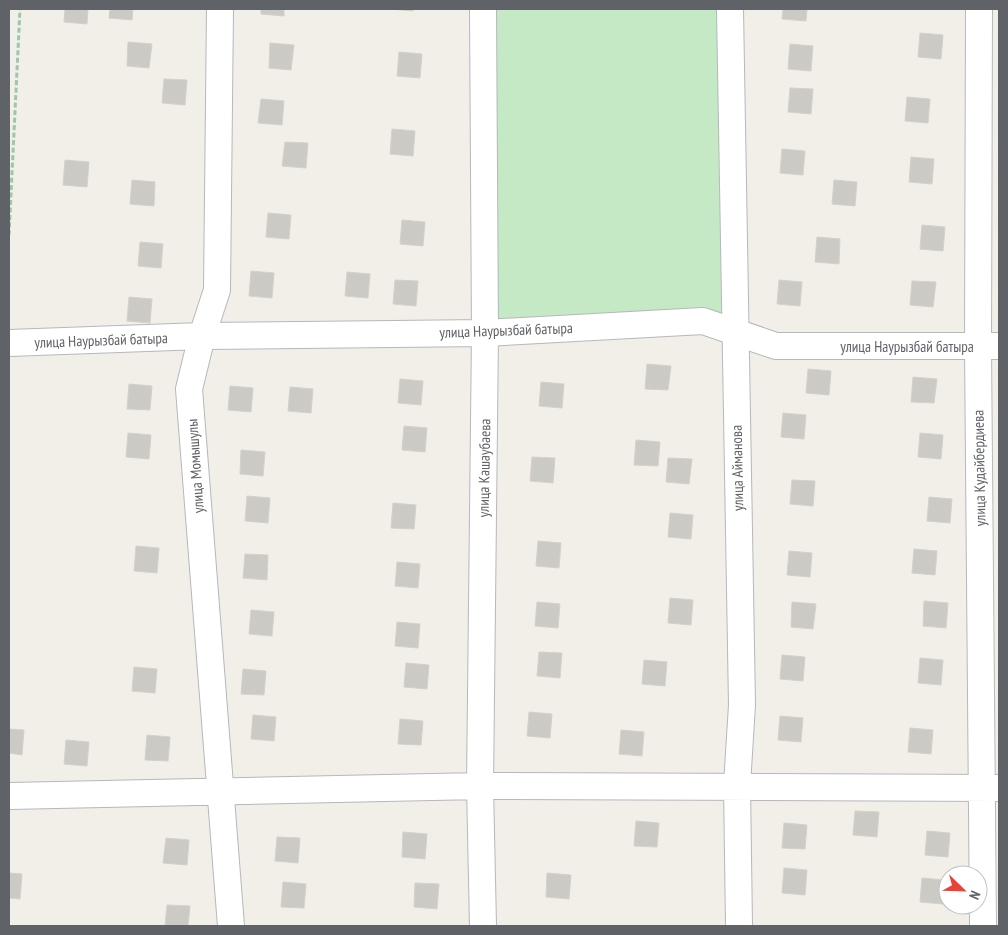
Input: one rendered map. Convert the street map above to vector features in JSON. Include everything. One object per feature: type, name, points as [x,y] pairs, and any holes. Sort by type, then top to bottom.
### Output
[{"type":"street","name":"улица Момышулы","points":[[220,9],[217,290],[202,336],[189,389],[232,926]]},
{"type":"street","name":"улица Кашаубаева","points":[[483,9],[485,333],[480,786],[483,926]]},
{"type":"street","name":"улица Айманова","points":[[730,9],[734,332],[742,705],[737,785],[738,926]]},
{"type":"street","name":"улица Кудайбердиева","points":[[979,9],[989,346],[991,787],[983,926]]},
{"type":"street","name":"улица Наурызбай батыра","points":[[9,343],[202,336],[485,333],[703,321],[776,346],[989,346]]},
{"type":"street","points":[[9,796],[220,790],[480,786],[737,785],[991,787]]},
{"type":"path","points":[[9,235],[20,9]]},
{"type":"green space","points":[[483,9],[730,9],[734,332],[485,333]]},
{"type":"building","points":[[65,9],[88,9],[87,24],[64,22]]},
{"type":"building","points":[[110,9],[133,9],[132,20],[109,18]]},
{"type":"building","points":[[261,9],[284,9],[284,16],[261,14]]},
{"type":"building","points":[[390,9],[413,9],[413,11]]},
{"type":"building","points":[[783,9],[807,9],[806,21],[782,19]]},
{"type":"building","points":[[920,33],[943,35],[941,59],[918,57]]},
{"type":"building","points":[[128,42],[152,44],[149,68],[127,66]]},
{"type":"building","points":[[270,43],[294,45],[291,70],[269,68]]},
{"type":"building","points":[[790,44],[813,46],[811,71],[788,69]]},
{"type":"building","points":[[399,52],[422,54],[420,78],[397,76]]},
{"type":"building","points":[[164,79],[187,80],[185,105],[162,103]]},
{"type":"building","points":[[790,88],[813,89],[811,114],[788,112]]},
{"type":"building","points":[[907,97],[930,99],[928,123],[905,121]]},
{"type":"building","points":[[261,99],[284,101],[282,125],[258,123]]},
{"type":"building","points":[[392,129],[415,131],[413,156],[390,154]]},
{"type":"building","points":[[285,142],[308,143],[306,168],[282,166]]},
{"type":"building","points":[[782,149],[805,151],[803,175],[780,173]]},
{"type":"building","points":[[911,157],[934,159],[932,184],[909,182]]},
{"type":"building","points":[[65,160],[89,162],[87,187],[63,185]]},
{"type":"building","points":[[132,180],[155,182],[154,206],[130,204]]},
{"type":"building","points":[[834,180],[857,182],[855,206],[832,204]]},
{"type":"building","points":[[268,213],[291,215],[289,239],[266,237]]},
{"type":"building","points":[[402,220],[425,222],[423,246],[400,244]]},
{"type":"building","points":[[922,225],[945,227],[943,251],[920,249]]},
{"type":"building","points":[[817,237],[840,239],[839,264],[815,262]]},
{"type":"building","points":[[140,242],[163,244],[161,268],[138,266]]},
{"type":"building","points":[[251,271],[274,273],[272,298],[249,296]]},
{"type":"building","points":[[347,272],[370,274],[368,298],[345,296]]},
{"type":"building","points":[[395,280],[418,281],[416,306],[393,304]]},
{"type":"building","points":[[779,280],[802,282],[800,306],[777,304]]},
{"type":"building","points":[[912,281],[936,282],[933,307],[910,305]]},
{"type":"building","points":[[129,297],[152,299],[150,323],[127,321]]},
{"type":"building","points":[[647,364],[671,366],[668,390],[645,389]]},
{"type":"building","points":[[808,369],[831,371],[829,395],[806,393]]},
{"type":"building","points":[[913,377],[937,379],[934,403],[911,402]]},
{"type":"building","points":[[400,379],[423,381],[421,405],[398,403]]},
{"type":"building","points":[[541,382],[564,384],[562,408],[539,406]]},
{"type":"building","points":[[129,384],[152,386],[150,410],[127,409]]},
{"type":"building","points":[[230,386],[253,388],[251,412],[228,410]]},
{"type":"building","points":[[290,387],[313,389],[311,413],[288,411]]},
{"type":"building","points":[[783,413],[806,415],[804,439],[781,437]]},
{"type":"building","points":[[404,426],[427,428],[425,452],[402,450]]},
{"type":"building","points":[[128,433],[151,435],[149,459],[126,457]]},
{"type":"building","points":[[920,433],[943,435],[941,459],[918,457]]},
{"type":"building","points":[[636,440],[660,442],[658,466],[634,465]]},
{"type":"building","points":[[241,450],[265,452],[263,476],[240,474]]},
{"type":"building","points":[[532,457],[555,458],[553,483],[530,481]]},
{"type":"building","points":[[668,458],[692,459],[689,484],[666,482]]},
{"type":"building","points":[[792,480],[815,481],[813,506],[790,504]]},
{"type":"building","points":[[247,496],[270,498],[268,523],[245,521]]},
{"type":"building","points":[[929,497],[952,499],[950,523],[927,521]]},
{"type":"building","points":[[393,503],[416,505],[414,529],[391,528]]},
{"type":"building","points":[[670,513],[693,515],[691,539],[668,537]]},
{"type":"building","points":[[538,541],[561,543],[559,568],[536,566]]},
{"type":"building","points":[[136,546],[159,548],[157,573],[134,571]]},
{"type":"building","points":[[914,549],[937,551],[935,575],[912,573]]},
{"type":"building","points":[[789,551],[812,553],[810,577],[787,575]]},
{"type":"building","points":[[245,554],[268,555],[267,580],[243,578]]},
{"type":"building","points":[[397,562],[420,564],[418,588],[395,586]]},
{"type":"building","points":[[670,598],[693,600],[691,625],[668,623]]},
{"type":"building","points":[[924,601],[948,603],[946,628],[923,626]]},
{"type":"building","points":[[537,602],[560,604],[558,628],[535,626]]},
{"type":"building","points":[[792,602],[816,604],[813,629],[791,627]]},
{"type":"building","points":[[251,610],[274,612],[272,636],[249,634]]},
{"type":"building","points":[[397,622],[420,624],[418,648],[395,646]]},
{"type":"building","points":[[539,652],[562,653],[560,678],[537,676]]},
{"type":"building","points":[[782,655],[805,657],[803,681],[780,679]]},
{"type":"building","points":[[920,658],[943,660],[941,685],[918,683]]},
{"type":"building","points":[[644,660],[667,662],[665,686],[642,684]]},
{"type":"building","points":[[406,663],[429,665],[427,689],[404,687]]},
{"type":"building","points":[[134,667],[157,669],[155,693],[132,691]]},
{"type":"building","points":[[243,669],[266,671],[264,695],[241,694]]},
{"type":"building","points":[[529,712],[552,714],[550,738],[527,736]]},
{"type":"building","points":[[253,715],[276,717],[274,741],[251,739]]},
{"type":"building","points":[[780,716],[803,718],[801,742],[778,740]]},
{"type":"building","points":[[400,719],[423,721],[421,745],[398,744]]},
{"type":"building","points":[[910,728],[933,730],[931,754],[908,752]]},
{"type":"building","points":[[9,729],[24,730],[22,755],[9,753]]},
{"type":"building","points":[[621,730],[644,732],[642,756],[619,754]]},
{"type":"building","points":[[147,735],[170,737],[168,761],[145,760]]},
{"type":"building","points":[[66,740],[89,742],[87,766],[64,764]]},
{"type":"building","points":[[855,811],[879,812],[877,837],[853,835]]},
{"type":"building","points":[[636,821],[659,823],[657,847],[634,846]]},
{"type":"building","points":[[784,823],[807,825],[805,849],[782,848]]},
{"type":"building","points":[[927,831],[950,833],[948,857],[925,855]]},
{"type":"building","points":[[403,832],[427,834],[425,859],[402,857]]},
{"type":"building","points":[[277,837],[300,838],[298,863],[275,861]]},
{"type":"building","points":[[166,838],[189,840],[187,865],[163,863]]},
{"type":"building","points":[[784,868],[807,870],[805,895],[782,893]]},
{"type":"building","points":[[9,873],[22,874],[20,899],[9,898]]},
{"type":"building","points":[[547,873],[571,875],[569,899],[546,897]]},
{"type":"building","points":[[922,878],[938,879],[938,904],[920,902]]},
{"type":"building","points":[[283,882],[306,884],[304,908],[281,907]]},
{"type":"building","points":[[415,883],[439,884],[437,909],[414,907]]},
{"type":"building","points":[[167,905],[190,906],[188,926],[165,926]]}]
